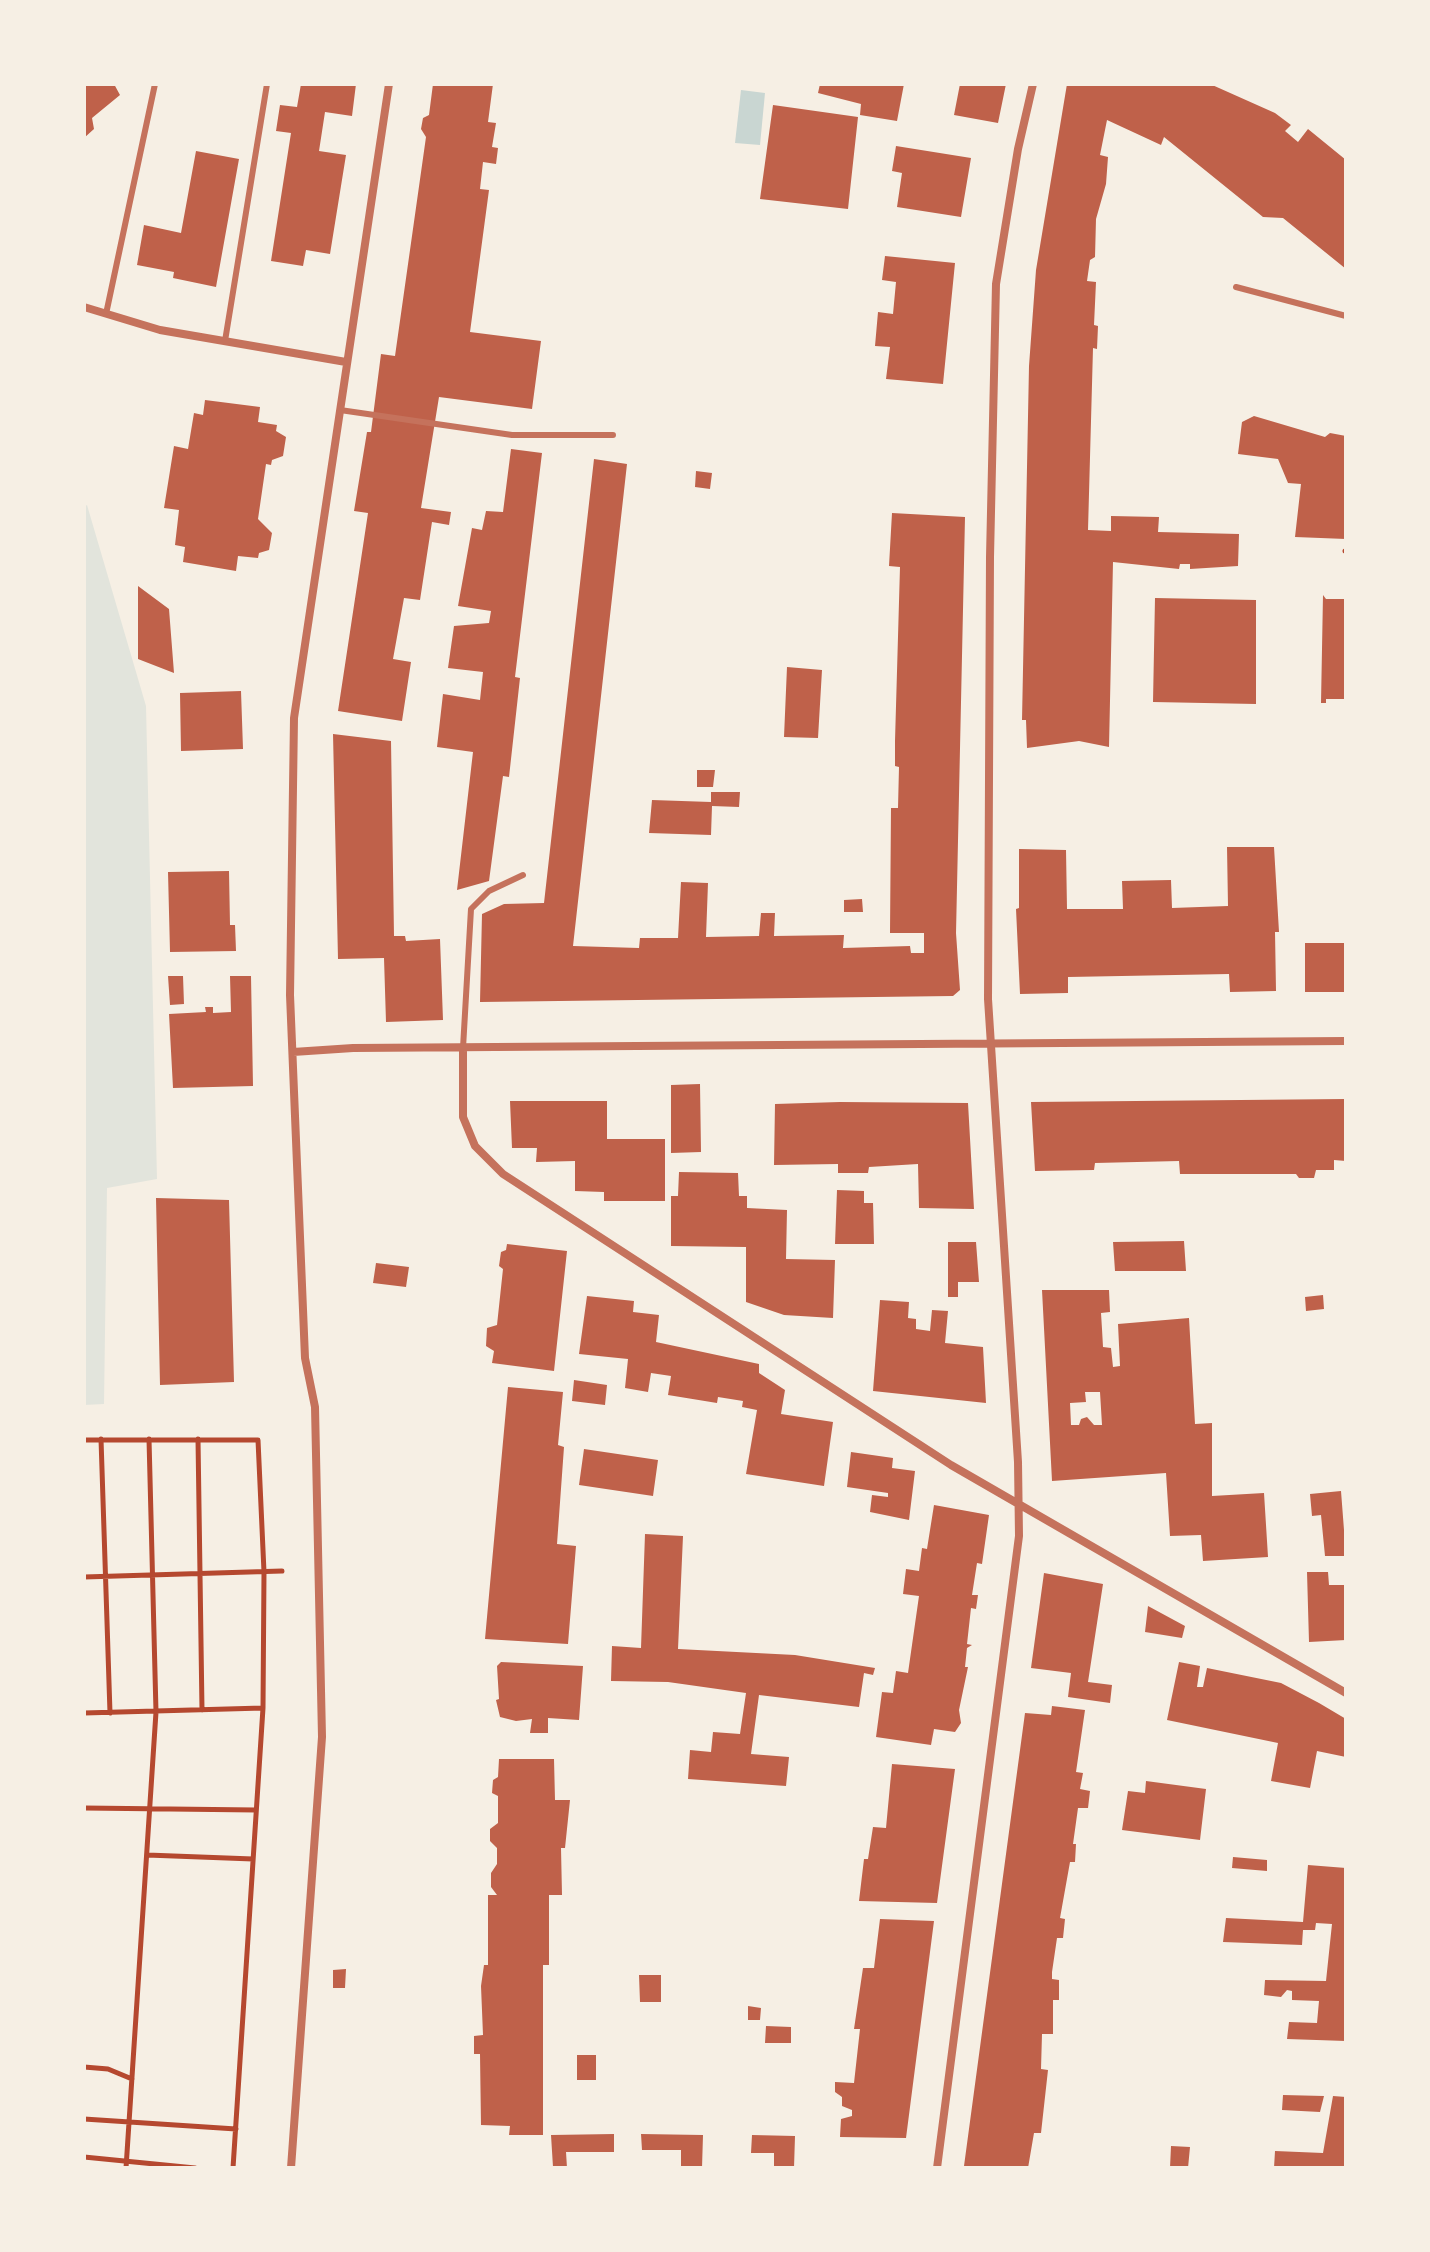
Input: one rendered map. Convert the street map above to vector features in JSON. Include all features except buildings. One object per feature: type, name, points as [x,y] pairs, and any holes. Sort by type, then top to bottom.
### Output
[{"type":"street","points":[[291,2168],[322,1737],[315,1407],[305,1358],[293,1052],[294,718],[389,84]]},
{"type":"street","points":[[937,2168],[1019,1536],[990,1044],[989,572],[996,284],[1018,149],[1033,84]]},
{"type":"street","points":[[84,307],[160,330],[346,362]]},
{"type":"street","points":[[293,1052],[1346,1041]]},
{"type":"street","points":[[463,1048],[463,1117],[475,1146],[503,1174],[938,1457],[1346,1693]]},
{"type":"lane","points":[[106,314],[155,84]]},
{"type":"lane","points":[[225,341],[267,84]]},
{"type":"lane","points":[[1236,287],[1346,316]]},
{"type":"lane","points":[[340,410],[512,435],[613,435]]},
{"type":"lane","points":[[463,1048],[471,909],[489,891],[523,875]]},
{"type":"path","points":[[101,1439],[110,1713]]},
{"type":"path","points":[[126,2165],[156,1712],[149,1439]]},
{"type":"path","points":[[198,1439],[202,1710]]},
{"type":"path","points":[[84,1440],[258,1440],[264,1572],[263,1708],[233,2168]]},
{"type":"path","points":[[84,1577],[282,1571]]},
{"type":"path","points":[[84,1713],[263,1708]]},
{"type":"path","points":[[84,1808],[256,1810]]},
{"type":"path","points":[[147,1855],[253,1859]]},
{"type":"path","points":[[84,2067],[108,2069],[132,2079]]},
{"type":"path","points":[[84,2119],[236,2129]]},
{"type":"path","points":[[84,2157],[126,2165],[195,2168]]},
{"type":"shaded area","points":[[741,90],[765,93],[760,145],[735,143]]},
{"type":"shaded area","points":[[87,505],[146,706],[157,1179],[107,1188],[104,1404],[84,1405],[84,507]]}]
